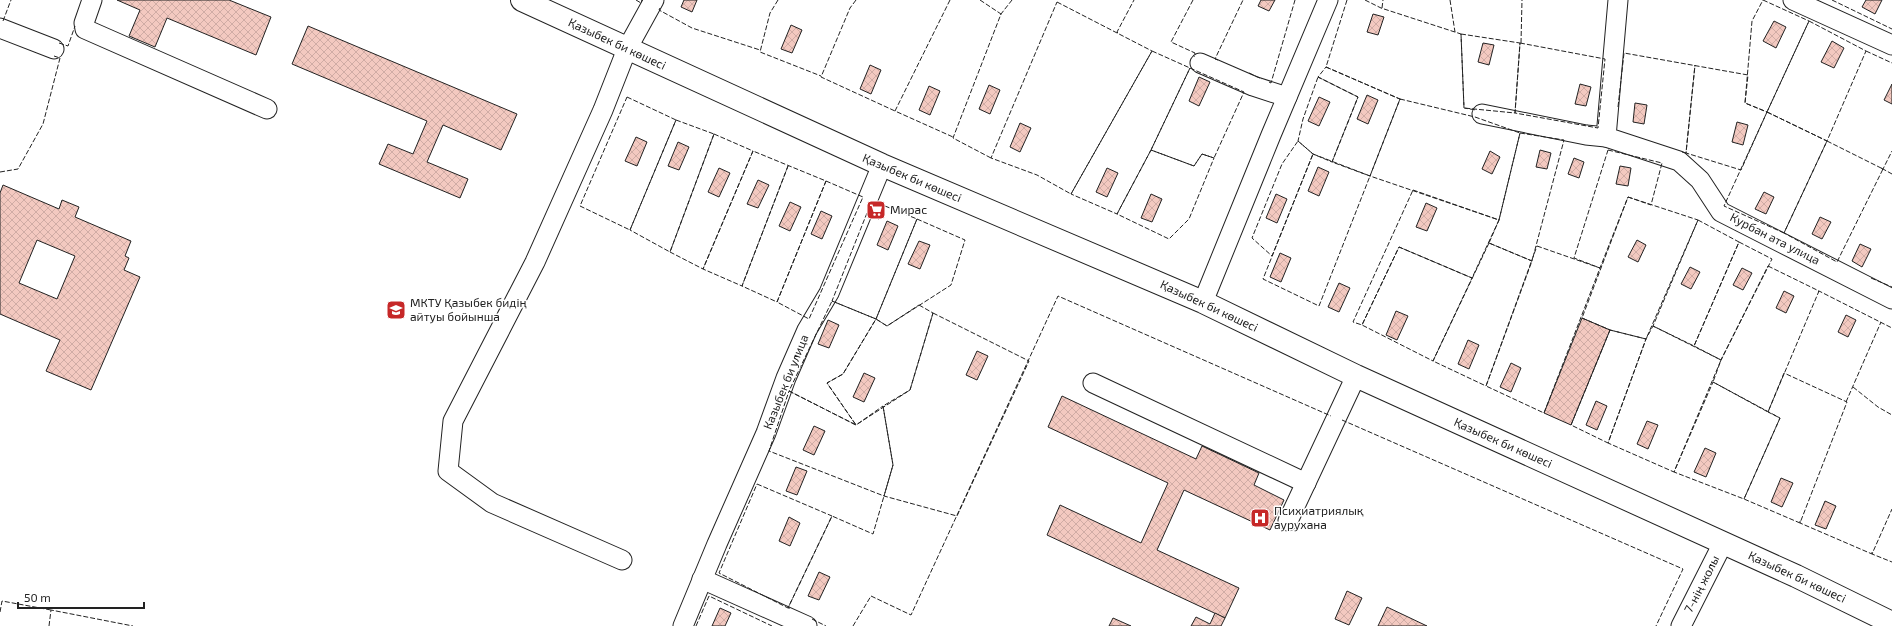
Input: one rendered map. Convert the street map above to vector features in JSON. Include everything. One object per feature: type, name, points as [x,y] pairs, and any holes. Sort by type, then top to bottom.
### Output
[{"type":"main road","name":"Қазыбек би көшесі","points":[[522,0],[882,165],[1203,302],[1356,376],[1723,542],[1892,622]]},
{"type":"street","points":[[92,0],[84,23],[85,29],[267,109]]},
{"type":"street","points":[[622,560],[492,503],[448,471],[453,421],[536,262],[603,110],[627,49],[654,0]]},
{"type":"street","points":[[1203,302],[1328,0]]},
{"type":"street","points":[[1606,137],[1618,0]]},
{"type":"street","points":[[1793,0],[1892,45]]},
{"type":"street","points":[[0,28],[54,49]]},
{"type":"street","points":[[1200,63],[1254,86],[1287,97]]},
{"type":"street","name":"Курбан ата улица","points":[[1482,114],[1586,135],[1606,137],[1679,160],[1700,180],[1721,212],[1892,299]]},
{"type":"street","name":"Казыбек би улица","points":[[683,626],[766,433],[786,378],[807,330],[829,294],[882,165]]},
{"type":"street","points":[[1288,521],[1356,376]]},
{"type":"street","points":[[1093,383],[1306,483]]},
{"type":"street","name":"7-нің жолы","points":[[1681,626],[1723,542]]},
{"type":"street","points":[[702,579],[807,626]]},
{"type":"building","points":[[117,0],[229,0],[271,17],[256,55],[167,18],[155,47],[129,36],[140,10]]},
{"type":"building","points":[[684,0],[697,0],[692,12],[681,7]]},
{"type":"building","points":[[1261,0],[1275,0],[1269,11],[1258,6]]},
{"type":"building","points":[[1866,0],[1882,0],[1875,14],[1862,7]]},
{"type":"building","points":[[1373,14],[1384,17],[1378,35],[1367,32]]},
{"type":"building","points":[[1774,21],[1786,27],[1776,48],[1763,41]]},
{"type":"building","points":[[791,25],[802,30],[792,53],[781,49]]},
{"type":"building","points":[[308,26],[517,114],[501,150],[443,125],[427,162],[468,179],[460,198],[379,164],[388,144],[413,154],[427,121],[292,64]]},
{"type":"building","points":[[1832,41],[1844,48],[1834,68],[1821,62]]},
{"type":"building","points":[[1483,43],[1494,45],[1489,65],[1478,62]]},
{"type":"building","points":[[870,65],[881,70],[871,94],[860,89]]},
{"type":"building","points":[[1199,77],[1210,82],[1199,106],[1189,101]]},
{"type":"building","points":[[1580,84],[1591,87],[1586,106],[1575,104]]},
{"type":"building","points":[[1892,84],[1892,104],[1884,100]]},
{"type":"building","points":[[989,85],[1000,90],[990,114],[979,109]]},
{"type":"building","points":[[929,86],[940,91],[930,115],[919,110]]},
{"type":"building","points":[[1367,95],[1378,100],[1368,124],[1357,119]]},
{"type":"building","points":[[1319,97],[1330,102],[1319,126],[1308,121]]},
{"type":"building","points":[[1635,103],[1647,105],[1644,124],[1633,122]]},
{"type":"building","points":[[1737,122],[1748,125],[1743,145],[1732,142]]},
{"type":"building","points":[[1020,123],[1031,128],[1020,152],[1010,147]]},
{"type":"building","points":[[636,137],[647,142],[637,166],[625,161]]},
{"type":"building","points":[[678,142],[689,147],[679,170],[668,166]]},
{"type":"building","points":[[1540,150],[1551,153],[1547,169],[1536,167]]},
{"type":"building","points":[[1490,151],[1500,157],[1492,174],[1482,169]]},
{"type":"building","points":[[1574,158],[1584,162],[1579,178],[1568,174]]},
{"type":"building","points":[[1620,166],[1631,168],[1628,186],[1616,184]]},
{"type":"building","points":[[1318,167],[1329,172],[1319,196],[1308,191]]},
{"type":"building","points":[[719,168],[730,173],[719,197],[708,192]]},
{"type":"building","points":[[1107,168],[1118,173],[1107,197],[1096,192]]},
{"type":"building","points":[[758,180],[769,185],[758,208],[747,204]]},
{"type":"building","points":[[3,185],[59,209],[62,200],[79,207],[75,217],[131,241],[125,256],[129,258],[124,270],[140,277],[91,390],[46,371],[60,340],[0,314],[0,193]],"holes":[[[37,240],[75,256],[57,299],[19,283]]]},
{"type":"building","points":[[1764,192],[1774,197],[1766,214],[1755,209]]},
{"type":"building","points":[[1151,194],[1162,199],[1152,222],[1141,218]]},
{"type":"building","points":[[1276,194],[1287,199],[1277,223],[1266,218]]},
{"type":"building","name":"Мирас","points":[[873,200],[885,206],[879,219],[867,213]]},
{"type":"building","points":[[790,202],[801,207],[790,231],[779,226]]},
{"type":"building","points":[[1426,203],[1437,208],[1427,231],[1416,227]]},
{"type":"building","points":[[821,211],[832,216],[822,239],[811,234]]},
{"type":"building","points":[[1820,217],[1831,222],[1822,239],[1812,234]]},
{"type":"building","points":[[887,221],[898,226],[888,250],[877,245]]},
{"type":"building","points":[[1637,240],[1646,245],[1638,262],[1628,257]]},
{"type":"building","points":[[919,241],[930,245],[920,269],[908,264]]},
{"type":"building","points":[[1860,244],[1871,249],[1862,267],[1852,261]]},
{"type":"building","points":[[1280,253],[1291,258],[1281,282],[1270,277]]},
{"type":"building","points":[[1690,267],[1700,272],[1691,289],[1681,284]]},
{"type":"building","points":[[1742,268],[1752,273],[1743,290],[1733,285]]},
{"type":"building","points":[[1339,283],[1350,288],[1339,312],[1328,307]]},
{"type":"building","points":[[1784,291],[1794,296],[1786,313],[1776,308]]},
{"type":"building","points":[[1396,311],[1408,316],[1397,340],[1386,335]]},
{"type":"building","points":[[1846,315],[1856,320],[1848,337],[1838,332]]},
{"type":"building","points":[[1582,318],[1610,330],[1571,425],[1544,413]]},
{"type":"building","points":[[828,320],[839,325],[829,348],[818,344]]},
{"type":"building","points":[[1468,340],[1479,345],[1469,369],[1458,364]]},
{"type":"building","points":[[977,351],[988,356],[977,380],[966,375]]},
{"type":"building","points":[[1511,363],[1521,368],[1511,392],[1500,387]]},
{"type":"building","points":[[864,373],[875,378],[864,402],[853,397]]},
{"type":"building","name":"Психиатриялық аурухана","points":[[1062,396],[1196,459],[1202,446],[1259,473],[1254,485],[1284,500],[1270,530],[1184,490],[1157,550],[1239,588],[1225,618],[1047,535],[1060,505],[1141,543],[1168,483],[1048,427]]},
{"type":"building","points":[[1596,401],[1607,406],[1597,430],[1586,425]]},
{"type":"building","points":[[1647,421],[1658,425],[1648,449],[1637,444]]},
{"type":"building","points":[[814,426],[825,431],[814,455],[803,450]]},
{"type":"building","points":[[1705,448],[1716,453],[1706,477],[1694,472]]},
{"type":"building","points":[[796,467],[807,471],[797,495],[786,491]]},
{"type":"building","points":[[1781,478],[1793,483],[1782,507],[1771,502]]},
{"type":"building","points":[[1825,501],[1836,506],[1826,529],[1815,525]]},
{"type":"building","points":[[789,517],[800,523],[790,546],[779,541]]},
{"type":"building","points":[[819,572],[830,577],[819,600],[808,596]]},
{"type":"building","points":[[1347,591],[1362,598],[1349,625],[1335,619]]},
{"type":"building","points":[[1387,607],[1427,626],[1378,626]]},
{"type":"building","points":[[720,608],[731,613],[725,626],[712,626]]},
{"type":"building","points":[[1215,613],[1225,618],[1221,626],[1191,626],[1196,617],[1210,624]]},
{"type":"building","points":[[1113,618],[1131,626],[1109,626]]},
{"type":"fence","points":[[3,21],[11,0]]},
{"type":"fence","points":[[636,0],[641,3],[642,0]]},
{"type":"fence","points":[[778,0],[770,13],[760,52],[821,76]]},
{"type":"fence","points":[[856,0],[850,8],[821,77],[895,111]]},
{"type":"fence","points":[[950,0],[895,111],[953,137]]},
{"type":"fence","points":[[980,0],[1001,14],[1000,16]]},
{"type":"fence","points":[[991,158],[953,138],[1001,14],[1012,0]]},
{"type":"fence","points":[[1118,33],[1117,32],[1134,0]]},
{"type":"fence","points":[[1193,0],[1171,42],[1195,53],[1194,57]]},
{"type":"fence","points":[[1218,60],[1215,59],[1243,0]]},
{"type":"fence","points":[[1269,82],[1271,83],[1295,0]]},
{"type":"fence","points":[[1347,0],[1326,67],[1402,100]]},
{"type":"fence","points":[[1365,0],[1381,8],[1461,34],[1464,108],[1476,110]]},
{"type":"fence","points":[[1382,8],[1383,0]]},
{"type":"fence","points":[[1450,0],[1455,32]]},
{"type":"fence","points":[[1521,43],[1522,0]]},
{"type":"fence","points":[[1763,0],[1809,21],[1767,112],[1745,103],[1752,21],[1763,0]]},
{"type":"fence","points":[[1832,0],[1892,29]]},
{"type":"fence","points":[[1057,2],[1152,51],[1071,194],[1037,175],[991,158],[1057,2]]},
{"type":"fence","points":[[660,8],[659,10],[692,28],[760,50]]},
{"type":"fence","points":[[1809,21],[1866,51],[1827,141],[1767,112],[1809,21]]},
{"type":"fence","points":[[59,43],[68,46],[75,26]]},
{"type":"fence","points":[[1461,34],[1520,43],[1515,113],[1464,108],[1461,34]]},
{"type":"fence","points":[[1520,43],[1605,59],[1598,128],[1515,113],[1520,43]]},
{"type":"fence","points":[[1152,51],[1190,68],[1151,150],[1117,214],[1071,194],[1152,51]]},
{"type":"fence","points":[[1866,51],[1892,63]]},
{"type":"fence","points":[[1618,107],[1624,53],[1748,75],[1745,103],[1767,112],[1741,170],[1686,153],[1695,65]]},
{"type":"fence","points":[[0,172],[18,169],[43,124],[60,58],[54,56]]},
{"type":"fence","points":[[1682,152],[1686,153],[1695,65]]},
{"type":"fence","points":[[1326,67],[1400,99],[1370,176],[1332,162],[1358,97],[1318,77],[1326,67]]},
{"type":"fence","points":[[1190,68],[1244,92],[1214,158],[1202,154],[1194,166],[1151,150],[1190,68]]},
{"type":"fence","points":[[1249,73],[1262,79]]},
{"type":"fence","points":[[1318,77],[1358,97],[1332,162],[1313,154],[1298,141],[1303,119],[1318,77]]},
{"type":"fence","points":[[627,97],[676,120],[630,230],[580,206],[627,97]]},
{"type":"fence","points":[[1400,99],[1475,117],[1520,133],[1499,220],[1370,176],[1400,99]]},
{"type":"fence","points":[[1767,112],[1827,141],[1784,233],[1724,206],[1767,112]]},
{"type":"fence","points":[[676,120],[714,134],[670,252],[630,230],[676,120]]},
{"type":"fence","points":[[1520,133],[1564,140],[1532,261],[1489,243],[1499,220],[1520,133]]},
{"type":"fence","points":[[714,134],[753,151],[703,269],[670,252],[714,134]]},
{"type":"fence","points":[[1298,141],[1313,154],[1272,256],[1252,238],[1282,164],[1298,141]]},
{"type":"fence","points":[[1827,141],[1883,169],[1837,262],[1784,233],[1827,141]]},
{"type":"fence","points":[[1151,150],[1194,166],[1202,154],[1214,158],[1189,219],[1169,239],[1117,214],[1151,150]]},
{"type":"fence","points":[[1608,150],[1662,163],[1651,205],[1628,197],[1600,268],[1574,258],[1608,150]]},
{"type":"fence","points":[[788,166],[742,286],[703,269],[753,151],[826,181],[777,302],[742,286],[788,166]]},
{"type":"fence","points":[[1881,168],[1883,169],[1892,151]]},
{"type":"fence","points":[[1313,154],[1370,176],[1319,306],[1263,279],[1313,154]]},
{"type":"fence","points":[[1882,170],[1883,169],[1892,174]]},
{"type":"fence","points":[[826,181],[863,197],[809,319],[777,302],[826,181]]},
{"type":"fence","points":[[1413,190],[1499,220],[1472,278],[1399,247],[1362,325],[1353,322],[1413,190]]},
{"type":"fence","points":[[1628,197],[1698,220],[1646,339],[1610,330],[1582,318],[1628,197]]},
{"type":"fence","points":[[885,206],[917,219],[876,319],[832,301],[867,213],[879,219],[885,206]]},
{"type":"fence","points":[[917,219],[965,240],[951,285],[887,326],[876,319],[917,219]]},
{"type":"fence","points":[[1698,220],[1739,242],[1694,346],[1653,326],[1698,220]]},
{"type":"fence","points":[[1739,242],[1772,259],[1721,360],[1694,346],[1739,242]]},
{"type":"fence","points":[[1489,243],[1532,261],[1486,386],[1433,361],[1489,243]]},
{"type":"fence","points":[[1537,246],[1600,268],[1544,413],[1486,386],[1537,246]]},
{"type":"fence","points":[[1399,247],[1472,278],[1433,361],[1362,325],[1399,247]]},
{"type":"fence","points":[[1768,266],[1819,291],[1768,412],[1713,382],[1721,360],[1768,266]]},
{"type":"fence","points":[[1871,278],[1892,287]]},
{"type":"fence","points":[[1818,292],[1819,291],[1892,328]]},
{"type":"fence","points":[[853,626],[871,596],[911,615],[1058,296],[1331,416]]},
{"type":"fence","points":[[832,301],[876,319],[843,374],[827,383],[856,425],[789,391],[832,301]]},
{"type":"fence","points":[[919,305],[933,313],[910,390],[856,425],[827,383],[843,374],[876,319],[887,326],[919,305]]},
{"type":"fence","points":[[933,313],[1029,361],[957,516],[884,496],[893,465],[883,406],[910,390],[933,313]]},
{"type":"fence","points":[[1846,402],[1881,322]]},
{"type":"fence","points":[[1653,326],[1721,360],[1674,472],[1608,443],[1646,339],[1653,326]]},
{"type":"fence","points":[[1610,330],[1646,339],[1608,443],[1571,425],[1610,330]]},
{"type":"fence","points":[[1744,499],[1780,418],[1713,382],[1674,472],[1744,499],[1800,523],[1847,402],[1784,373],[1768,412],[1780,418],[1744,499]]},
{"type":"fence","points":[[1853,387],[1878,407],[1892,415]]},
{"type":"fence","points":[[789,391],[856,425],[883,406],[893,465],[884,496],[769,451],[789,391]]},
{"type":"fence","points":[[1342,420],[1683,569],[1656,626]]},
{"type":"fence","points":[[757,484],[832,516],[788,608],[719,573],[757,484]]},
{"type":"fence","points":[[790,608],[788,608],[832,516],[873,534],[884,496]]},
{"type":"fence","points":[[1800,521],[1800,523],[1872,554],[1892,509]]},
{"type":"fence","points":[[1872,552],[1872,554],[1892,562]]},
{"type":"fence","points":[[696,626],[709,596],[772,626]]},
{"type":"fence","points":[[0,612],[2,601],[51,610]]},
{"type":"fence","points":[[49,626],[51,610],[133,626]]},
{"type":"fence","points":[[812,619],[826,626]]},
{"type":"place","name":"Мирас","points":[[876,210]]},
{"type":"place","name":"МКТУ Қазыбек бидің айтуы бойынша","points":[[396,310]]},
{"type":"place","name":"Психиатриялық аурухана","points":[[1260,518]]}]
